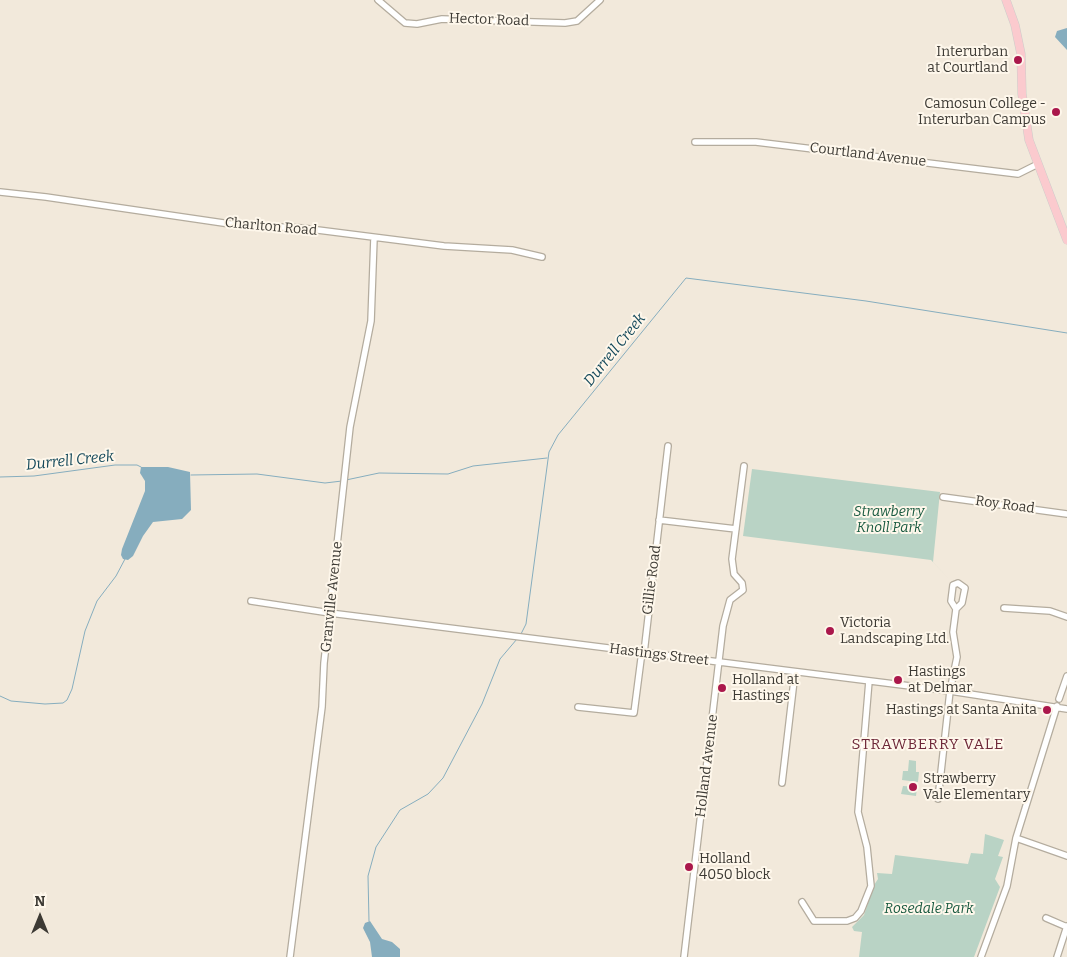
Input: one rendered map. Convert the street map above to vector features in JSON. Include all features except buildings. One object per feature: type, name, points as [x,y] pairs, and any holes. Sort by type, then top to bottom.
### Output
[{"type":"main road","points":[[1006,0],[1015,25],[1021,54],[1028,140],[1067,240]]},
{"type":"street","name":"Hector Road","points":[[378,0],[405,23],[417,24],[442,19],[565,23],[577,21],[600,0]]},
{"type":"street","name":"Courtland Avenue","points":[[695,142],[756,142],[1018,174],[1038,164]]},
{"type":"street","name":"Charlton Road","points":[[0,192],[237,225],[302,228],[444,246],[512,250],[542,257]]},
{"type":"street","name":"Granville Avenue","points":[[290,957],[311,806],[350,427],[370,321],[374,238]]},
{"type":"street","name":"Gillie Road","points":[[578,707],[634,713],[641,659],[644,653],[668,446]]},
{"type":"street","name":"Holland Avenue","points":[[684,957],[728,605],[730,600],[743,590],[742,583],[734,574],[733,567],[744,466]]},
{"type":"street","name":"Roy Road","points":[[944,497],[1067,514]]},
{"type":"street","points":[[659,520],[736,529]]},
{"type":"street","name":"Hastings Street","points":[[251,600],[330,613],[720,663],[1058,703],[1067,709]]},
{"type":"street","points":[[1004,608],[1050,612],[1067,617]]},
{"type":"street","points":[[938,799],[950,690],[957,657],[953,632],[956,609]]},
{"type":"street","points":[[782,783],[795,672]]},
{"type":"street","points":[[981,957],[1007,886],[1016,838],[1067,676]]},
{"type":"street","points":[[802,902],[814,921],[846,921],[855,918],[861,912],[871,886],[867,847],[858,812],[869,681]]},
{"type":"street","points":[[1016,838],[1067,856]]},
{"type":"street","points":[[1046,918],[1067,927],[1057,957]]},
{"type":"green space","name":"Strawberry Knoll Park","points":[[752,469],[940,492],[933,562],[950,580],[931,560],[743,536]]},
{"type":"green space","points":[[909,760],[916,761],[916,772],[919,772],[918,782],[902,780],[903,771],[908,771]]},
{"type":"green space","points":[[903,786],[917,787],[916,796],[901,794]]},
{"type":"green space","name":"Rosedale Park","points":[[985,834],[1004,840],[998,856],[1003,857],[995,879],[1000,887],[974,957],[859,957],[862,932],[854,931],[852,927],[864,915],[874,885],[878,879],[877,873],[892,874],[895,855],[968,864],[971,853],[983,854]]},
{"type":"water","points":[[1067,28],[1067,50],[1055,37],[1057,31]]},
{"type":"water","points":[[141,467],[168,467],[190,472],[191,510],[182,519],[153,522],[143,536],[133,556],[128,560],[123,559],[121,555],[145,491],[145,481],[140,473]]},
{"type":"water","points":[[370,921],[382,939],[392,942],[400,949],[400,957],[372,957],[370,942],[363,928],[365,923]]},
{"type":"waterway","name":"Durrell Creek","points":[[521,634],[526,624],[549,452],[558,435],[686,278],[866,301],[1067,333]]},
{"type":"waterway","name":"Durrell Creek","points":[[346,480],[379,473],[448,474],[473,466],[547,458]]},
{"type":"waterway","name":"Durrell Creek","points":[[0,477],[34,476],[115,465],[137,465],[141,467]]},
{"type":"waterway","name":"Durrell Creek","points":[[191,475],[257,474],[325,483],[342,481]]},
{"type":"waterway","points":[[0,696],[11,701],[45,704],[63,703],[67,700],[72,689],[85,631],[97,601],[116,576],[125,559]]},
{"type":"waterway","points":[[369,921],[368,876],[376,847],[400,810],[428,794],[443,778],[482,704],[500,659],[517,639]]},
{"type":"place","name":"Interurban at Courtland","points":[[1018,60]]},
{"type":"place","name":"Camosun College - Interurban Campus","points":[[1056,112]]},
{"type":"place","name":"Victoria Landscaping Ltd.","points":[[830,631]]},
{"type":"place","name":"Hastings at Delmar","points":[[898,680]]},
{"type":"place","name":"Holland at Hastings","points":[[722,688]]},
{"type":"place","name":"Hastings at Santa Anita","points":[[1047,710]]},
{"type":"place","name":"Strawberry Vale Elementary","points":[[913,787]]},
{"type":"place","name":"Holland 4050 block","points":[[689,867]]},
{"type":"district","name":"STRAWBERRY VALE","points":[[928,745]]}]
